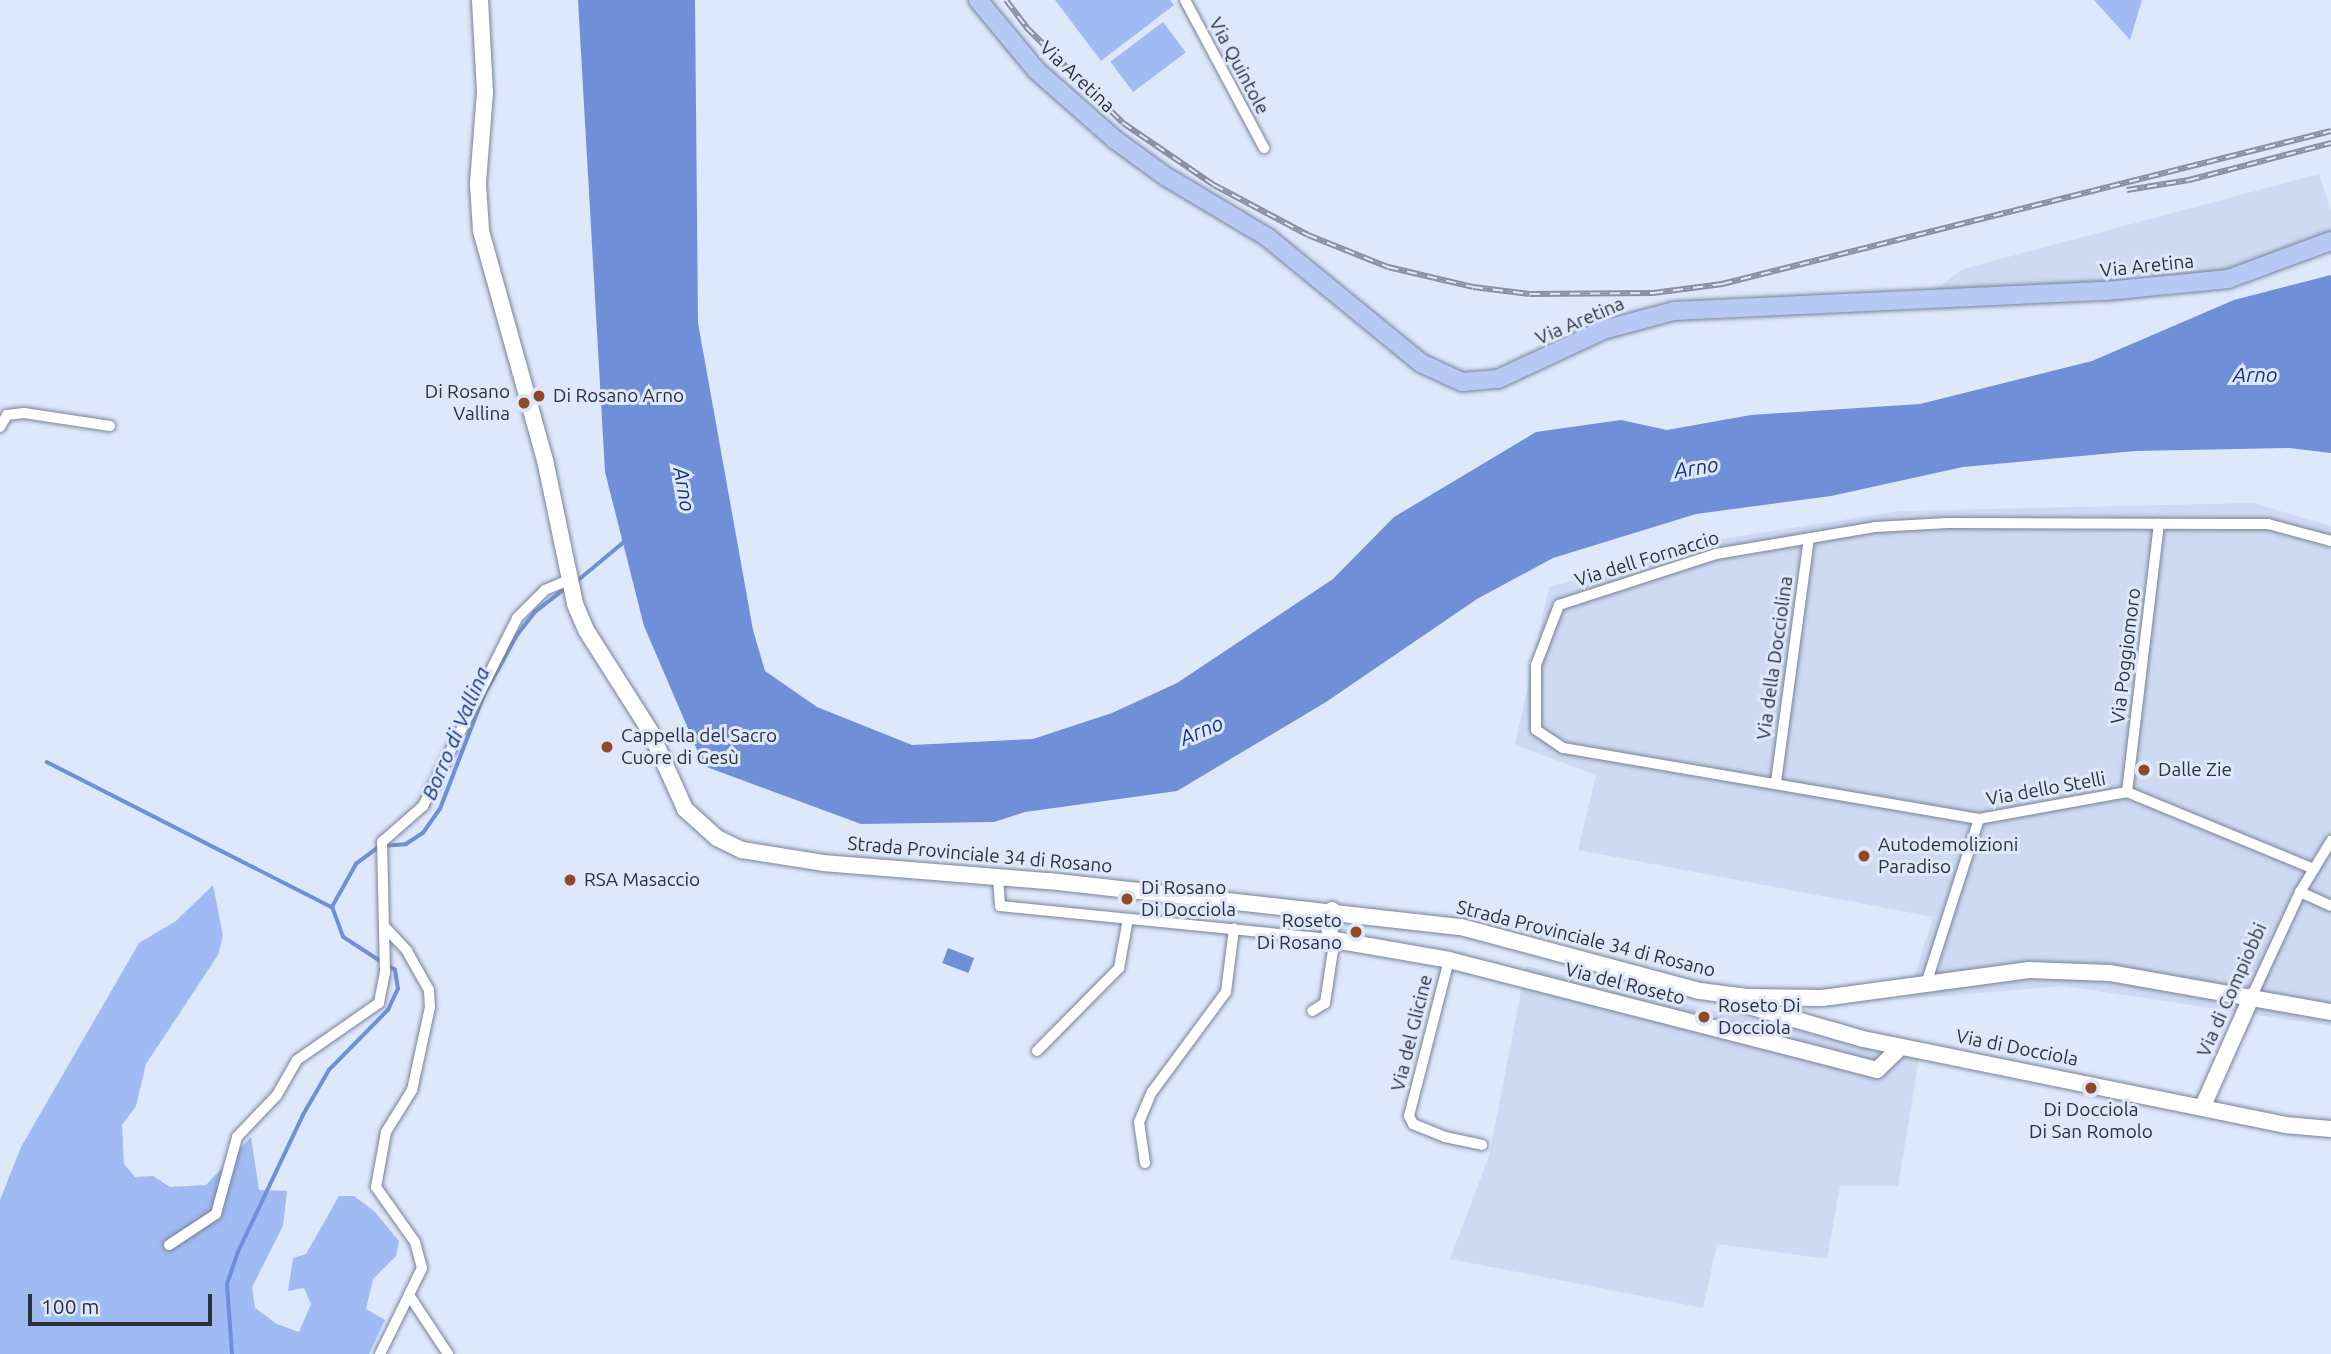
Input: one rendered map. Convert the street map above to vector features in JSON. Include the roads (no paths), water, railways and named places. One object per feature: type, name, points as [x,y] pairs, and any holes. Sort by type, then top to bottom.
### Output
[{"type":"main road","name":"Strada Provinciale 34 di Rosano","points":[[480,0],[485,92],[478,184],[481,230],[545,460],[570,584],[586,630],[641,714],[685,809],[703,829],[742,850],[772,857],[1332,910],[1461,927],[1700,991],[1822,998],[2029,970],[2110,973],[2331,1012]]},
{"type":"main road","name":"Via Aretina","points":[[978,0],[1037,71],[1114,139],[1165,176],[1276,244],[1421,363],[1462,382],[1498,379],[1603,330],[1674,311],[2106,291],[2228,279],[2331,241]]},
{"type":"main road","points":[[1329,939],[1332,910]]},
{"type":"main road","name":"Via del Roseto","points":[[1329,939],[1449,960],[1877,1070],[1901,1047]]},
{"type":"main road","name":"Via di Docciola","points":[[1700,991],[1901,1047],[2203,1106],[2285,1125],[2331,1129]]},
{"type":"main road","name":"Via di Compiobbi","points":[[2203,1106],[2252,996]]},
{"type":"street","name":"Via Quintole","points":[[1185,0],[1264,148]]},
{"type":"street","points":[[0,427],[7,415],[24,414],[110,426]]},
{"type":"street","name":"Via dell Fornaccio","points":[[1979,819],[1776,782],[1563,748],[1536,730],[1536,665],[1559,605],[1716,554],[1875,527],[1948,523],[2268,524],[2331,541]]},
{"type":"street","name":"Via Poggiomoro","points":[[2127,792],[2159,524]]},
{"type":"street","name":"Via della Docciolina","points":[[1776,782],[1809,538]]},
{"type":"street","points":[[169,1245],[216,1214],[237,1137],[276,1094],[297,1060],[379,1003],[385,973],[382,847],[423,806],[517,618],[545,590],[570,584]]},
{"type":"street","name":"Via dello Stelli","points":[[1979,819],[2127,792],[2314,869]]},
{"type":"street","points":[[1926,984],[1979,819]]},
{"type":"street","name":"Via di Compiobbi","points":[[2252,996],[2300,892],[2331,841]]},
{"type":"street","name":"Via del Roseto","points":[[998,877],[1000,906],[1329,939]]},
{"type":"street","points":[[2300,892],[2331,906]]},
{"type":"street","points":[[1037,1051],[1119,968],[1128,919]]},
{"type":"street","points":[[380,1354],[422,1268],[415,1242],[376,1187],[386,1132],[412,1090],[430,1007],[429,990],[400,938],[384,926]]},
{"type":"street","points":[[1145,1163],[1139,1122],[1152,1092],[1226,992],[1234,929]]},
{"type":"street","points":[[1312,1012],[1325,1003],[1333,950],[1329,939]]},
{"type":"street","name":"Via del Glicine","points":[[1449,960],[1409,1116],[1413,1124],[1445,1137],[1482,1145]]},
{"type":"street","points":[[409,1295],[448,1354]]},
{"type":"water","name":"Arno","points":[[578,0],[695,0],[698,323],[753,630],[765,671],[817,707],[912,745],[1033,739],[1112,713],[1177,683],[1333,579],[1394,517],[1536,432],[1621,420],[1667,430],[1751,415],[1920,404],[2092,361],[2234,300],[2331,275],[2331,453],[2289,448],[2135,451],[1963,467],[1831,496],[1696,514],[1553,558],[1477,599],[1326,702],[1177,791],[1025,812],[994,822],[861,824],[704,766],[644,626],[605,472]]},
{"type":"water","points":[[948,948],[974,958],[968,973],[942,963]]},
{"type":"waterway","name":"Borro di Vallina","points":[[576,582],[624,542]]},
{"type":"waterway","name":"Borro di Vallina","points":[[381,962],[343,937],[332,907],[356,864],[380,846],[406,844],[423,833],[440,809],[484,695],[517,635],[535,612],[566,588]]},
{"type":"waterway","points":[[47,762],[332,907]]},
{"type":"waterway","name":"Borro di Vallina","points":[[232,1354],[227,1284],[238,1252],[303,1115],[329,1070],[388,1010],[398,989],[395,970],[388,966]]},
{"type":"railway","points":[[1006,0],[1026,27],[1123,123],[1214,185],[1308,235],[1388,267],[1473,287],[1530,294],[1653,293],[1722,284],[2331,131]]},
{"type":"railway","points":[[2127,190],[2189,180],[2331,143]]},
{"type":"place","name":"Di Rosano Arno","points":[[539,396]]},
{"type":"place","name":"Di Rosano Vallina","points":[[524,403]]},
{"type":"place","name":"Cappella del Sacro Cuore di Gesù","points":[[607,747]]},
{"type":"place","name":"Dalle Zie","points":[[2144,770]]},
{"type":"place","name":"Autodemolizioni Paradiso","points":[[1864,856]]},
{"type":"place","name":"RSA Masaccio","points":[[570,880]]},
{"type":"place","name":"Di Rosano Di Docciola","points":[[1127,899]]},
{"type":"place","name":"Roseto Di Rosano","points":[[1356,932]]},
{"type":"place","name":"Roseto Di Docciola","points":[[1704,1017]]},
{"type":"place","name":"Di Docciola Di San Romolo","points":[[2091,1088]]}]
